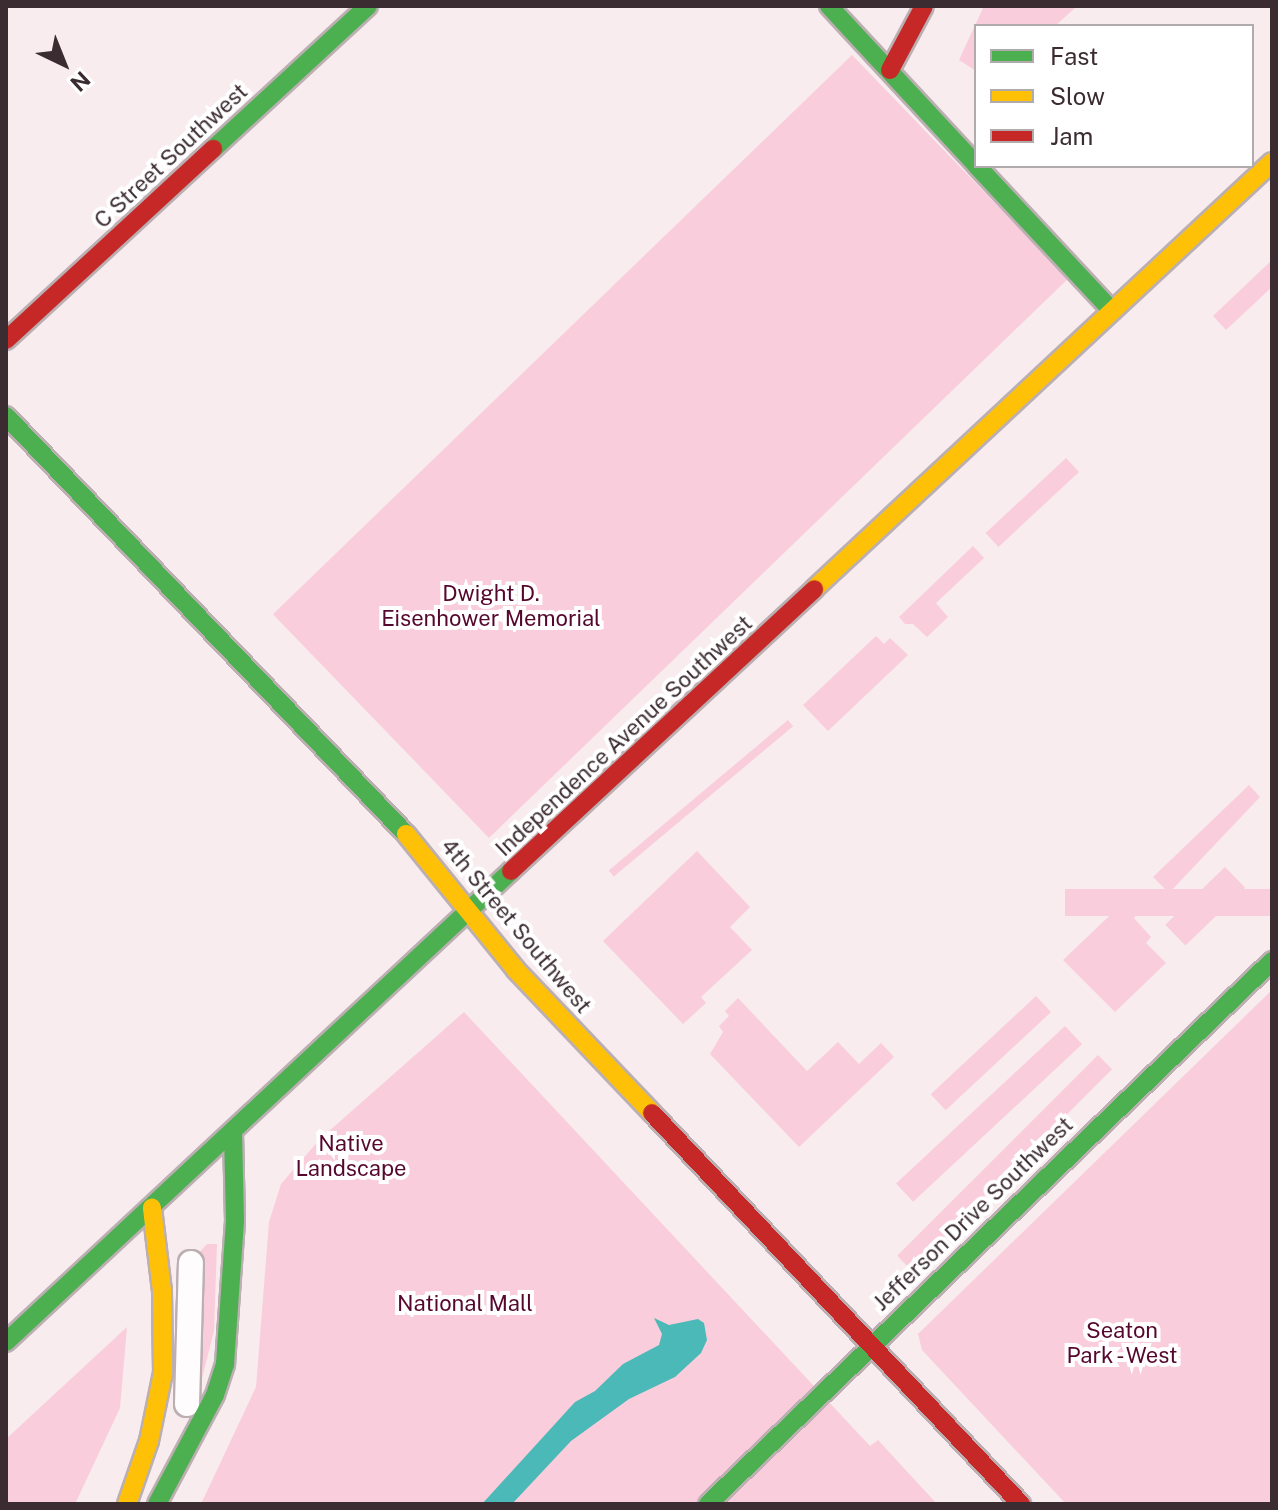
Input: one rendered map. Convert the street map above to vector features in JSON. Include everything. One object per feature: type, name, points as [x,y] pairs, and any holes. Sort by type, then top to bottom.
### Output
[{"type":"main road","name":"C Street Southwest","points":[[6,340],[368,6]]},
{"type":"main road","points":[[829,6],[974,164]]},
{"type":"main road","points":[[890,70],[924,6]]},
{"type":"main road","name":"Independence Avenue Southwest","points":[[6,1342],[1272,162]]},
{"type":"main road","points":[[978,168],[1112,311]]},
{"type":"main road","name":"4th Street Southwest","points":[[6,416],[345,768],[516,970],[1021,1504]]},
{"type":"main road","name":"Jefferson Drive Southwest","points":[[708,1504],[1272,961]]},
{"type":"main road","points":[[157,1504],[199,1429],[225,1364],[235,1221],[233,1132]]},
{"type":"main road","points":[[127,1504],[152,1431],[163,1373],[162,1291],[152,1208]]},
{"type":"street","points":[[187,1404],[191,1263]]},
{"type":"green space","points":[[984,6],[1077,6],[1057,24],[976,24]]},
{"type":"green space","points":[[974,28],[974,70],[959,60]]},
{"type":"green space","name":"Dwight D. Eisenhower Memorial","points":[[852,55],[1068,279],[489,838],[273,614]]},
{"type":"green space","points":[[1272,260],[1272,287],[1226,330],[1213,316]]},
{"type":"green space","points":[[1066,458],[1079,472],[999,547],[986,533]]},
{"type":"green space","points":[[973,546],[984,558],[936,603],[948,617],[927,637],[913,624],[905,624],[899,617]]},
{"type":"green space","points":[[876,636],[884,644],[890,638],[908,655],[828,731],[803,705]]},
{"type":"green space","points":[[788,720],[793,726],[614,877],[609,870]]},
{"type":"green space","points":[[1249,785],[1260,797],[1169,893],[1153,877]]},
{"type":"green space","points":[[697,851],[750,907],[730,927],[752,950],[701,997],[706,1003],[683,1024],[603,941]]},
{"type":"green space","points":[[1225,867],[1245,888],[1185,946],[1165,925]]},
{"type":"green space","points":[[1065,889],[1272,889],[1272,916],[1065,916]]},
{"type":"green space","points":[[1126,900],[1138,912],[1134,918],[1151,937],[1146,943],[1166,963],[1115,1012],[1063,960]]},
{"type":"green space","name":"Seaton Park - West","points":[[1272,990],[1272,1504],[1066,1504],[922,1350],[918,1334]]},
{"type":"green space","points":[[1036,996],[1051,1012],[946,1110],[931,1094]]},
{"type":"green space","points":[[738,998],[807,1071],[838,1042],[859,1064],[881,1043],[894,1057],[799,1147],[710,1054],[723,1032],[719,1026],[729,1016],[725,1011]]},
{"type":"green space","name":"National Mall","points":[[464,1012],[870,1446],[878,1440],[937,1504],[201,1504],[256,1387],[269,1222],[281,1184],[320,1139]]},
{"type":"green space","points":[[1065,1026],[1082,1044],[913,1202],[896,1184]]},
{"type":"green space","points":[[1098,1055],[1112,1069],[911,1270],[897,1256]]},
{"type":"green space","points":[[207,1244],[217,1244],[214,1331],[197,1398],[196,1256]]},
{"type":"green space","points":[[127,1327],[120,1408],[75,1504],[6,1504],[6,1439]]},
{"type":"water","points":[[654,1318],[669,1325],[698,1319],[704,1323],[707,1340],[701,1353],[675,1377],[629,1399],[571,1441],[512,1504],[482,1504],[575,1402],[595,1391],[623,1364],[659,1345],[662,1334]]},
{"type":"traffic: fast","points":[[213,149],[368,6]]},
{"type":"traffic: fast","points":[[829,6],[974,163]]},
{"type":"traffic: fast","points":[[979,168],[1112,311]]},
{"type":"traffic: fast","points":[[6,416],[406,834]]},
{"type":"traffic: fast","points":[[6,1342],[511,871]]},
{"type":"traffic: fast","points":[[708,1504],[1272,961]]},
{"type":"traffic: fast","points":[[157,1504],[215,1395],[225,1364],[235,1221],[233,1132]]},
{"type":"traffic: slow","points":[[814,589],[1272,162]]},
{"type":"traffic: slow","points":[[406,834],[516,970],[652,1113]]},
{"type":"traffic: slow","points":[[127,1504],[149,1441],[163,1373],[162,1291],[152,1208]]},
{"type":"traffic: jam","points":[[890,70],[924,6]]},
{"type":"traffic: jam","points":[[6,340],[213,149]]},
{"type":"traffic: jam","points":[[511,871],[814,589]]},
{"type":"traffic: jam","points":[[652,1113],[1021,1504]]},
{"type":"park label","name":"Native Landscape","points":[[351,1156]]}]
